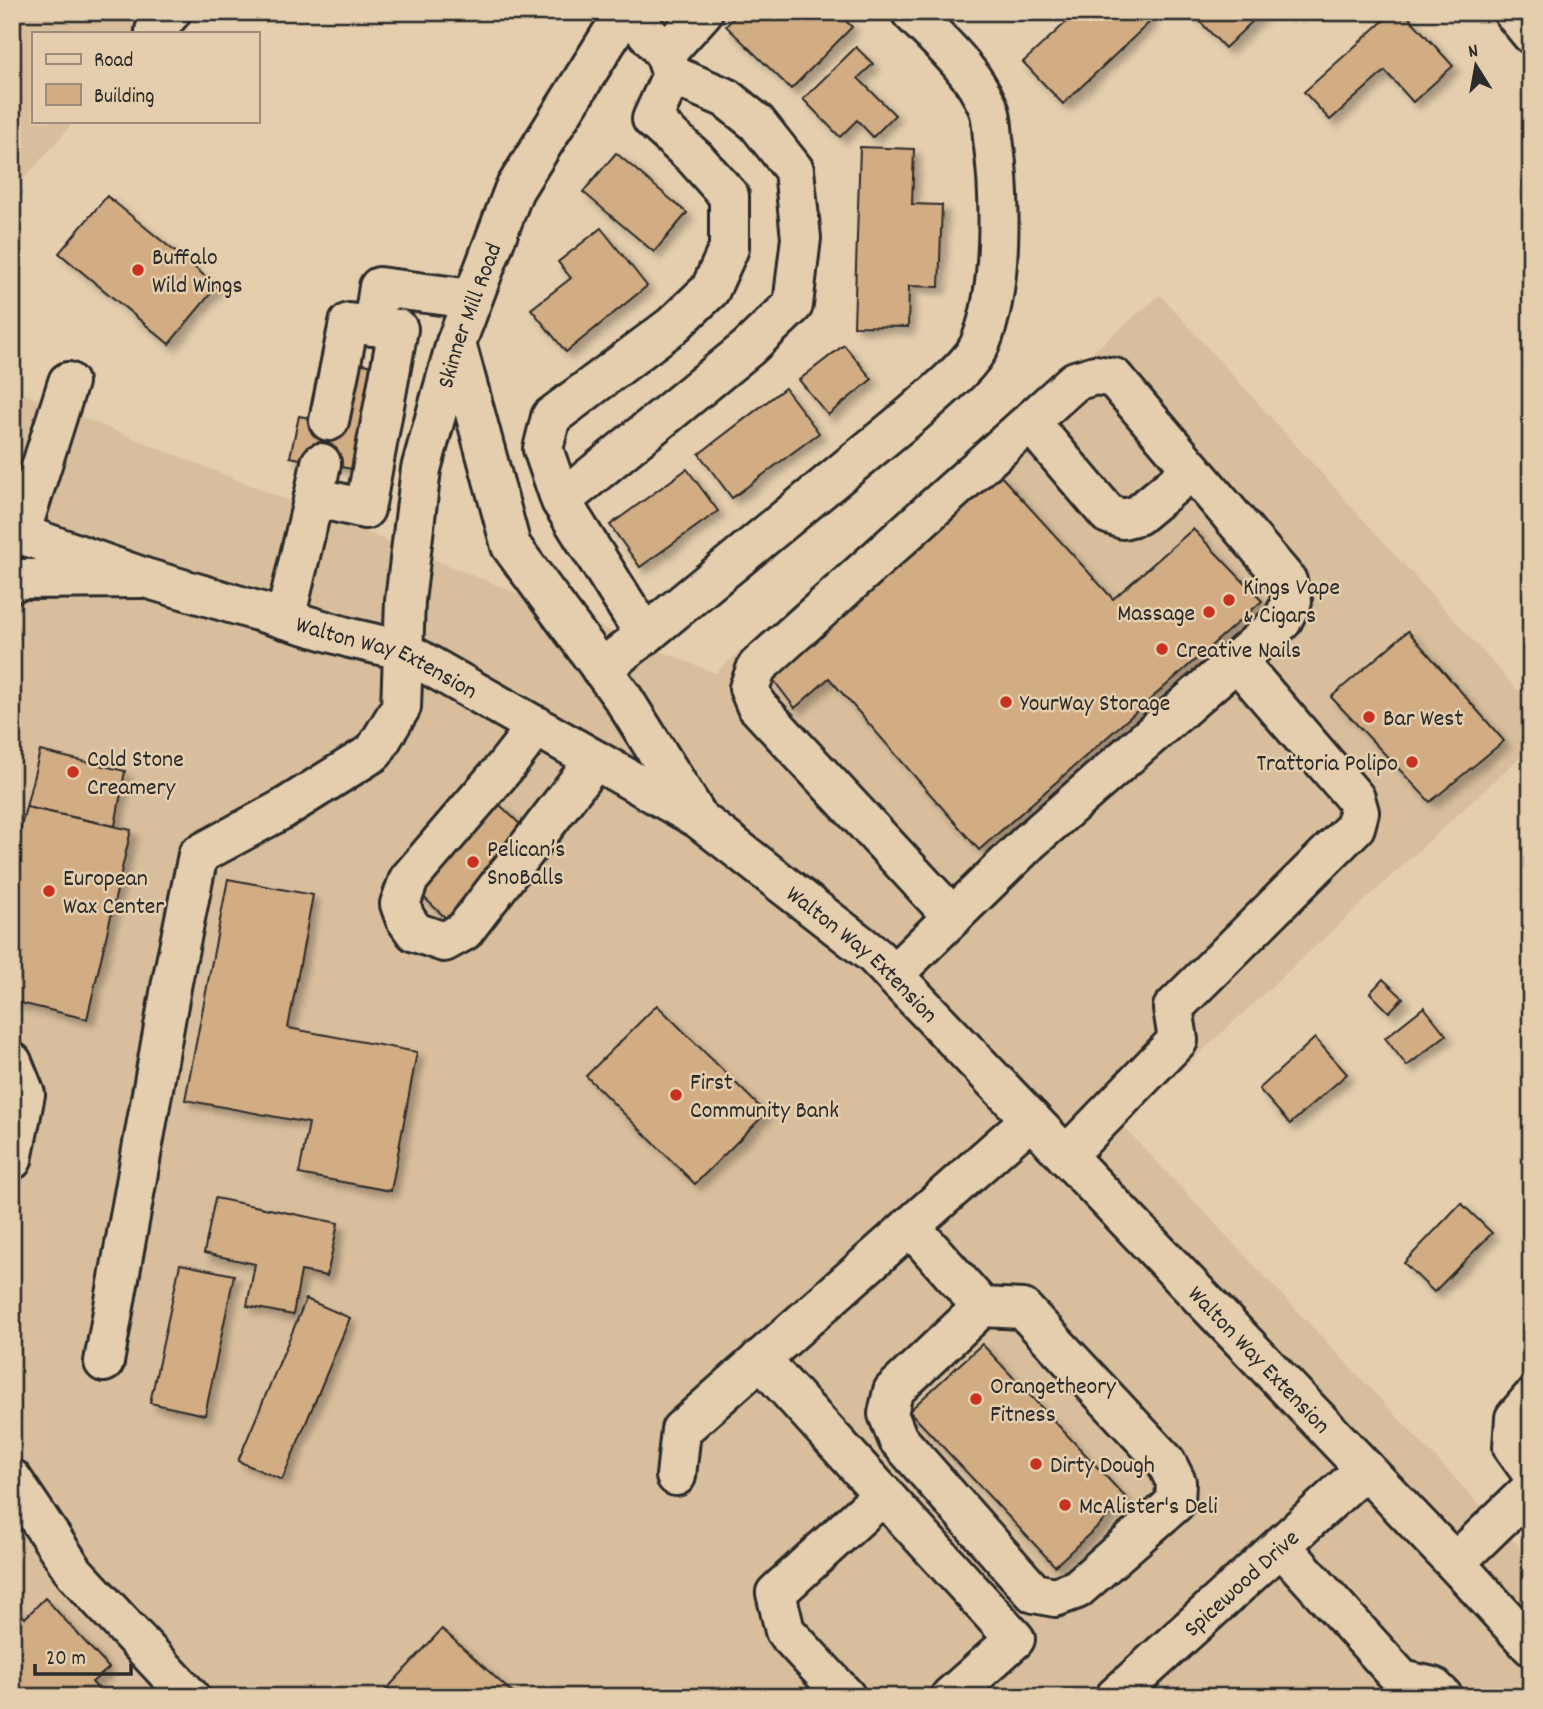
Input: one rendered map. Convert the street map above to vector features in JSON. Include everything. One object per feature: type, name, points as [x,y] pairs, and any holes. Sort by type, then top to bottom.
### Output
[{"type":"main road","name":"Skinner Mill Road","points":[[104,1362],[172,982],[198,855],[283,809],[374,752],[401,707],[402,650],[421,469],[456,343],[514,190],[625,12]]},
{"type":"main road","points":[[561,500],[748,348],[793,305],[801,237],[794,170],[757,123],[726,98],[668,64],[631,12]]},
{"type":"main road","points":[[645,635],[561,500],[543,449],[551,417],[672,326],[710,289],[729,248],[729,196],[695,158],[652,119],[668,64],[703,12]]},
{"type":"main road","points":[[601,669],[903,422],[952,378],[979,347],[992,305],[999,224],[997,164],[989,109],[966,68],[911,12]]},
{"type":"main road","points":[[1513,12],[1531,34]]},
{"type":"main road","points":[[373,326],[379,287],[472,299]]},
{"type":"main road","points":[[329,421],[349,323],[398,328],[365,509]]},
{"type":"main road","points":[[456,343],[511,546],[623,698],[699,819]]},
{"type":"main road","points":[[893,975],[953,917],[1030,841],[1282,621],[1292,601],[1287,581],[1114,379],[1095,375],[1075,381],[757,667],[749,688],[756,705],[953,917]]},
{"type":"main road","points":[[16,533],[68,382]]},
{"type":"main road","points":[[1030,422],[1108,514],[1123,519],[1138,515],[1192,470]]},
{"type":"main road","points":[[285,619],[318,480],[365,509],[414,523]]},
{"type":"main road","name":"Walton Way Extension","points":[[16,533],[145,578],[350,638],[402,650],[699,819],[875,956],[1455,1563],[1531,1646]]},
{"type":"main road","points":[[12,583],[19,579],[145,578]]},
{"type":"main road","points":[[1066,1156],[1178,1040],[1173,1008],[1355,827],[1359,812],[1355,798],[1237,661]]},
{"type":"main road","points":[[537,726],[409,879],[400,904],[405,918],[415,932],[444,942],[464,931],[595,760]]},
{"type":"main road","points":[[12,1062],[25,1094],[12,1160]]},
{"type":"main road","points":[[676,1476],[681,1430],[1031,1119]]},
{"type":"main road","points":[[910,1226],[982,1307],[1023,1310],[1166,1462],[1176,1482],[1175,1503],[1077,1589],[1055,1597],[1034,1593],[898,1438],[888,1414],[892,1391],[982,1307]]},
{"type":"main road","points":[[760,1359],[1015,1639],[950,1697]]},
{"type":"main road","points":[[1531,1399],[1515,1418],[1513,1447],[1531,1472]]},
{"type":"main road","name":"Spicewood Drive","points":[[1115,1697],[1365,1469]]},
{"type":"main road","points":[[12,1479],[75,1573],[190,1697]]},
{"type":"main road","points":[[1455,1563],[1531,1489]]},
{"type":"main road","points":[[846,1697],[786,1630],[776,1593],[884,1494]]},
{"type":"main road","points":[[1281,1546],[1393,1688],[1433,1687],[1443,1697]]},
{"type":"shaded area","points":[[12,12],[170,12],[152,32],[32,32],[32,122],[74,122],[12,192]]},
{"type":"shaded area","points":[[1160,295],[1531,705],[1531,747],[1122,1125],[1531,1559],[1531,1697],[12,1697],[12,389],[715,673]]},
{"type":"building","points":[[739,12],[837,12],[852,27],[791,89],[726,26]]},
{"type":"building","points":[[1067,12],[1144,12],[1152,20],[1063,104],[1023,62],[1072,17]]},
{"type":"building","points":[[1191,12],[1262,12],[1225,48]]},
{"type":"building","points":[[1393,12],[1404,12],[1453,66],[1413,102],[1385,71],[1330,120],[1304,92]]},
{"type":"building","points":[[856,47],[873,64],[858,78],[895,115],[873,137],[857,120],[840,137],[803,99]]},
{"type":"building","points":[[860,147],[914,149],[912,204],[942,205],[939,287],[909,286],[908,327],[854,326]]},
{"type":"building","points":[[616,153],[687,213],[654,252],[583,192]]},
{"type":"building","name":"Buffalo Wild Wings","points":[[107,196],[217,286],[169,344],[59,253]]},
{"type":"building","points":[[601,228],[647,286],[566,352],[531,309],[571,278],[558,262]]},
{"type":"building","points":[[844,345],[872,379],[828,415],[799,380]]},
{"type":"building","points":[[349,361],[383,368],[362,471],[290,457],[299,416],[337,423]]},
{"type":"building","points":[[785,388],[819,433],[732,498],[699,454]]},
{"type":"building","points":[[687,469],[718,511],[640,567],[610,525]]},
{"type":"building","points":[[999,474],[1113,599],[1193,529],[1262,601],[979,850],[829,678],[795,708],[769,674]]},
{"type":"building","points":[[1408,631],[1504,741],[1430,802],[1331,697]]},
{"type":"building","points":[[40,751],[125,771],[115,826],[26,807]]},
{"type":"building","name":"Pelican’s SnoBalls","points":[[499,804],[529,833],[448,920],[417,891]]},
{"type":"building","points":[[26,807],[131,830],[87,1019],[12,1001],[12,862]]},
{"type":"building","points":[[228,879],[313,895],[288,1028],[417,1052],[391,1191],[299,1174],[309,1123],[185,1100]]},
{"type":"building","points":[[1383,979],[1403,998],[1389,1012],[1370,993]]},
{"type":"building","name":"First Community Bank","points":[[657,1005],[766,1113],[695,1184],[586,1076]]},
{"type":"building","points":[[1424,1007],[1446,1035],[1407,1066],[1385,1038]]},
{"type":"building","points":[[1315,1038],[1347,1074],[1290,1124],[1259,1089]]},
{"type":"building","points":[[215,1198],[338,1223],[327,1276],[301,1271],[293,1315],[247,1306],[255,1264],[204,1253]]},
{"type":"building","points":[[1461,1203],[1492,1233],[1434,1292],[1404,1263]]},
{"type":"building","points":[[180,1264],[234,1275],[205,1415],[150,1403]]},
{"type":"building","points":[[306,1299],[350,1318],[282,1480],[238,1461]]},
{"type":"building","points":[[982,1344],[1127,1499],[1055,1566],[909,1411]]},
{"type":"building","points":[[45,1598],[109,1668],[92,1682],[105,1697],[12,1697],[12,1604],[25,1618]]},
{"type":"building","points":[[442,1629],[517,1697],[391,1697],[385,1691]]},
{"type":"place","name":"Buffalo Wild Wings","points":[[138,270]]},
{"type":"place","name":"Kings Vape & Cigars","points":[[1229,600]]},
{"type":"place","name":"Massage","points":[[1209,612]]},
{"type":"place","name":"Creative Nails","points":[[1162,649]]},
{"type":"place","name":"YourWay Storage","points":[[1006,702]]},
{"type":"place","name":"Bar West","points":[[1369,717]]},
{"type":"place","name":"Trattoria Polipo","points":[[1412,762]]},
{"type":"place","name":"Cold Stone Creamery","points":[[73,772]]},
{"type":"place","name":"Pelican’s SnoBalls","points":[[473,862]]},
{"type":"place","name":"European Wax Center","points":[[49,891]]},
{"type":"place","name":"First Community Bank","points":[[676,1095]]},
{"type":"place","name":"Orangetheory Fitness","points":[[976,1399]]},
{"type":"place","name":"Dirty Dough","points":[[1036,1464]]},
{"type":"place","name":"McAlister's Deli","points":[[1065,1505]]}]
